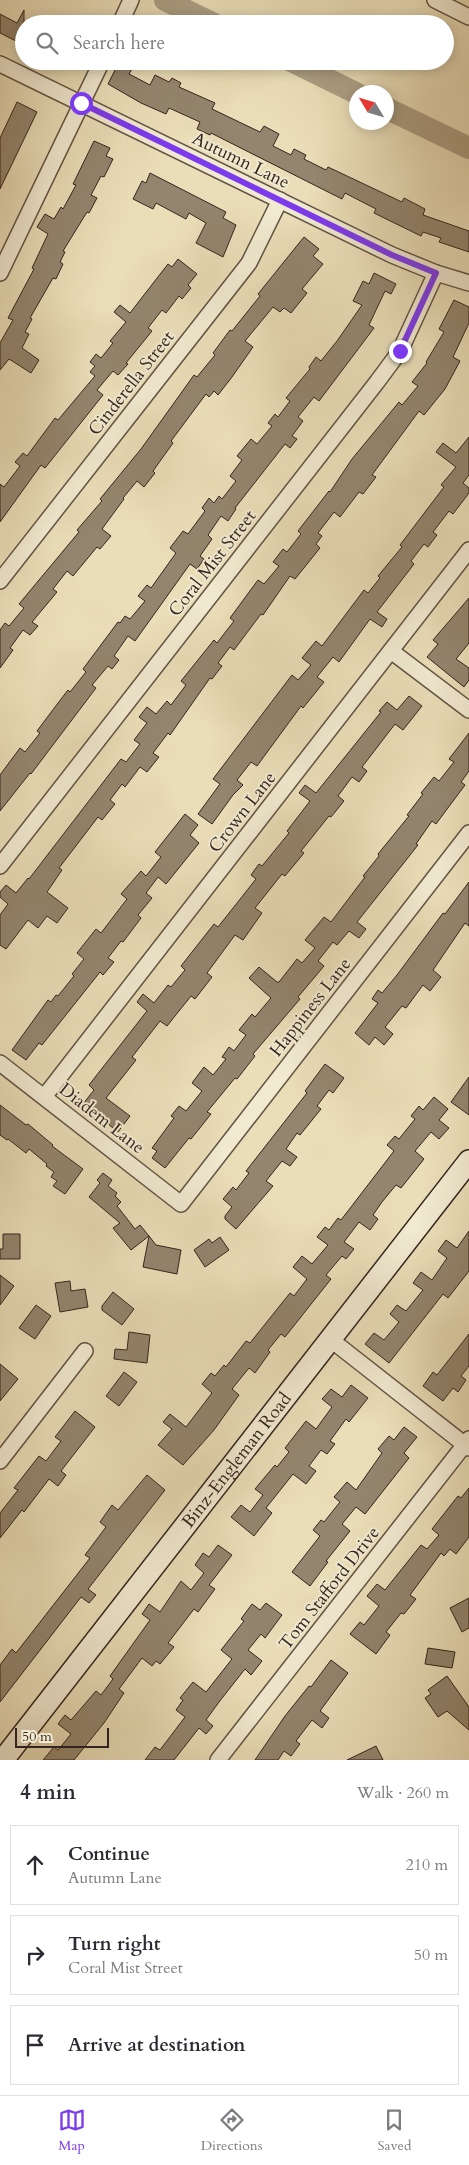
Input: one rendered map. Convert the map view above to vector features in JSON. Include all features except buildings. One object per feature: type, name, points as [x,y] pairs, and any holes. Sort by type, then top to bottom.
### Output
[{"type":"street","points":[[124,15],[132,0]]},
{"type":"street","points":[[435,0],[469,17]]},
{"type":"street","name":"Autumn Lane","points":[[0,64],[392,255],[436,273],[469,283]]},
{"type":"street","points":[[0,273],[98,70]]},
{"type":"street","name":"Cinderella Street","points":[[0,581],[249,262],[280,200]]},
{"type":"street","name":"Coral Mist Street","points":[[0,866],[378,382],[400,351],[436,273]]},
{"type":"street","name":"Crown Lane","points":[[44,1097],[469,550]]},
{"type":"street","points":[[391,651],[469,710]]},
{"type":"street","name":"Happiness Lane","points":[[181,1204],[469,833]]},
{"type":"street","name":"Diadem Lane","points":[[0,1063],[181,1204]]},
{"type":"street","name":"Binz-Engleman Road","points":[[3,1760],[469,1160]]},
{"type":"street","points":[[330,1338],[468,1444]]},
{"type":"street","points":[[0,1461],[86,1351]]},
{"type":"street","name":"Tom Stafford Drive","points":[[218,1760],[468,1444]]},
{"type":"waterway","points":[[165,0],[196,15]]},
{"type":"waterway","points":[[309,70],[349,90]]},
{"type":"waterway","points":[[394,112],[469,148]]},
{"type":"route","points":[[81,103],[392,255],[436,273],[400,351]]}]
